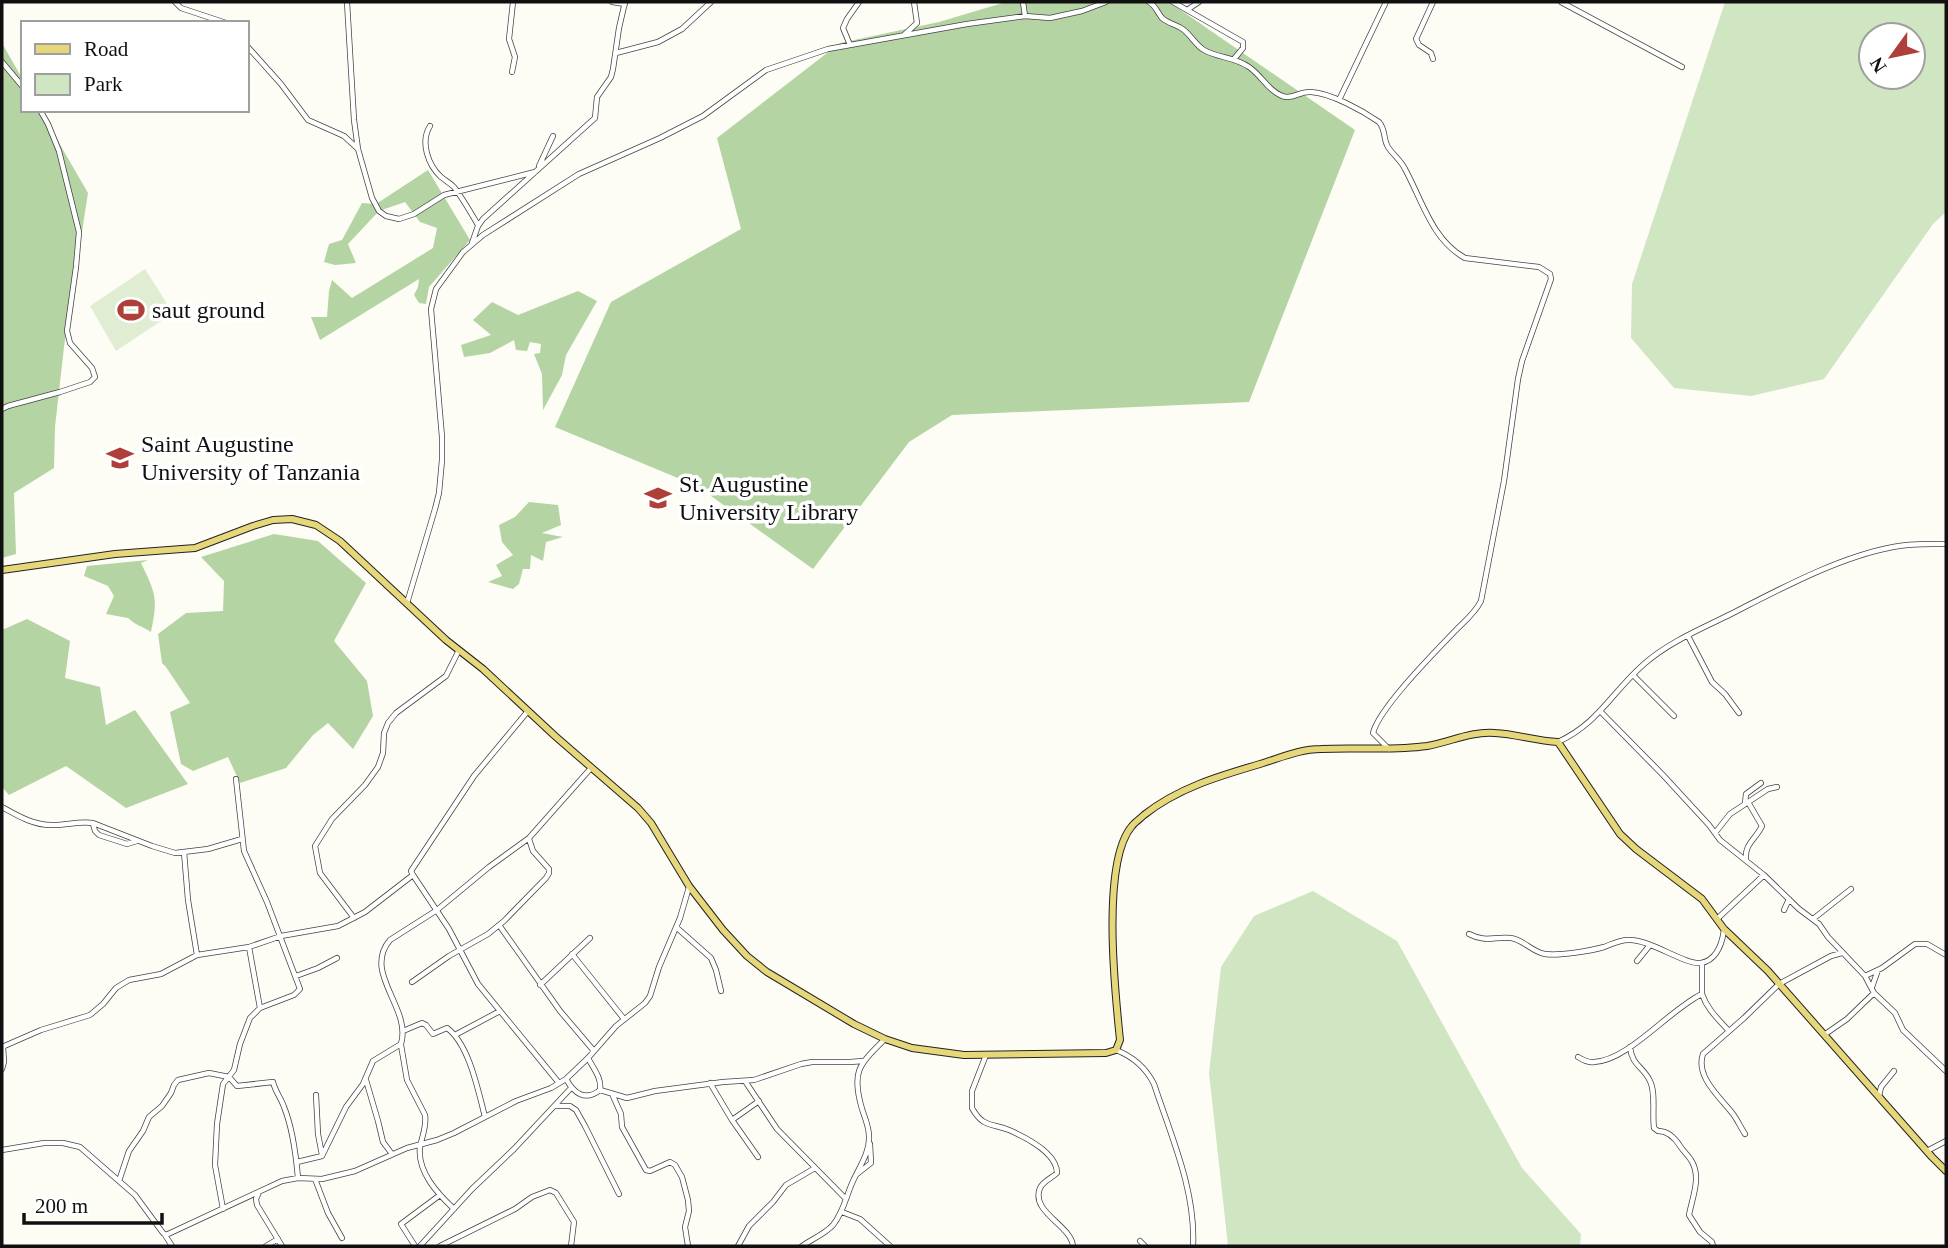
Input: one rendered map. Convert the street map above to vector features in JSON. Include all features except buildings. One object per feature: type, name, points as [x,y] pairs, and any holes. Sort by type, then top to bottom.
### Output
[{"type":"main road","points":[[2,570],[115,554],[188,549],[274,520],[292,519],[324,529],[645,816],[689,886],[723,930],[756,964],[853,1024],[885,1039],[925,1050],[986,1055],[1106,1053],[1116,1050],[1120,1040],[1111,915],[1119,852],[1131,826],[1171,797],[1206,780],[1302,751],[1429,746],[1476,734],[1495,733],[1558,742],[1620,834],[1695,892],[1724,929],[1779,984],[1946,1171]]},
{"type":"street","points":[[175,2],[181,8],[220,21]]},
{"type":"street","points":[[348,2],[358,149],[372,198],[379,211],[386,216],[400,219],[414,214],[444,195],[537,171]]},
{"type":"street","points":[[512,72],[515,57],[509,39],[513,2]]},
{"type":"street","points":[[472,244],[478,226],[595,118],[596,101],[611,76],[625,3],[612,2]]},
{"type":"street","points":[[616,52],[659,43],[682,29],[712,2]]},
{"type":"street","points":[[850,45],[844,28],[859,2]]},
{"type":"street","points":[[903,35],[917,23],[914,2]]},
{"type":"street","points":[[1023,2],[1025,16]]},
{"type":"street","points":[[407,603],[439,493],[442,460],[432,298],[444,276],[472,244],[579,174],[702,117],[766,70],[828,49],[1025,16],[1050,18],[1106,2]]},
{"type":"street","points":[[1149,2],[1163,19],[1186,32],[1206,51],[1250,67],[1280,96],[1291,97],[1311,92],[1339,100],[1384,127],[1388,147],[1405,167],[1432,223],[1449,247],[1465,258],[1539,267],[1548,271],[1551,279],[1518,379],[1504,481],[1481,601],[1474,613],[1394,698],[1379,720],[1373,733],[1390,749]]},
{"type":"street","points":[[1173,2],[1243,42],[1243,48],[1234,60]]},
{"type":"street","points":[[1187,10],[1199,2]]},
{"type":"street","points":[[1339,100],[1386,2]]},
{"type":"street","points":[[1433,2],[1416,39],[1419,45],[1431,53],[1433,59]]},
{"type":"street","points":[[1561,2],[1682,66]]},
{"type":"street","points":[[248,47],[308,120],[344,136],[358,149]]},
{"type":"street","points":[[2,62],[21,85]]},
{"type":"street","points":[[2,409],[60,393],[90,382],[95,377],[92,368],[70,343],[67,331],[79,232],[59,151],[41,112]]},
{"type":"street","points":[[430,126],[425,141],[433,167],[452,185],[478,226]]},
{"type":"street","points":[[537,171],[553,136]]},
{"type":"street","points":[[1558,742],[1575,734],[1601,712],[1633,675],[1662,650],[1688,636],[1807,576],[1861,556],[1914,544],[1946,544]]},
{"type":"street","points":[[1688,636],[1712,682],[1739,713]]},
{"type":"street","points":[[354,918],[320,873],[315,846],[332,819],[365,785],[378,767],[388,723],[396,713],[446,676],[458,650]]},
{"type":"street","points":[[1633,675],[1674,716]]},
{"type":"street","points":[[528,711],[488,758],[447,814],[411,871],[461,949],[478,984],[559,1083]]},
{"type":"street","points":[[1601,712],[1663,775],[1720,840],[1813,919],[1865,976],[1872,990],[1895,1013],[1905,1032],[1946,1071]]},
{"type":"street","points":[[454,1209],[440,1195],[425,1171],[420,1155],[425,1115],[407,1080],[401,1044],[403,1031],[400,1014],[385,983],[381,955],[390,940],[437,910],[529,838],[592,767]]},
{"type":"street","points":[[223,1209],[215,1165],[215,1143],[223,1084],[234,1070],[244,1030],[250,1018],[260,1009],[299,992],[300,989],[281,936],[244,851],[236,779]]},
{"type":"street","points":[[1746,861],[1748,844],[1762,826],[1746,803],[1746,794],[1761,783]]},
{"type":"street","points":[[1715,832],[1730,814],[1768,789],[1777,787]]},
{"type":"street","points":[[2,807],[39,824],[52,826],[93,823],[164,851],[208,849],[242,839]]},
{"type":"street","points":[[93,823],[97,833],[127,844],[138,840]]},
{"type":"street","points":[[103,826],[111,838]]},
{"type":"street","points":[[412,982],[488,934],[550,873],[533,851],[529,838]]},
{"type":"street","points":[[230,843],[244,851]]},
{"type":"street","points":[[184,852],[197,955]]},
{"type":"street","points":[[2,1069],[2,1047],[41,1030],[90,1014],[103,1004],[116,988],[129,980],[161,974],[197,955],[249,947],[281,936],[331,928],[378,903],[413,875]]},
{"type":"street","points":[[1717,919],[1763,876]]},
{"type":"street","points":[[165,1235],[282,1181],[298,1178],[315,1180],[349,1173],[421,1143],[446,1137],[566,1079],[624,1019],[640,1009],[650,996],[689,886]]},
{"type":"street","points":[[1813,919],[1851,889]]},
{"type":"street","points":[[1784,910],[1789,899]]},
{"type":"street","points":[[499,925],[540,985],[594,1051]]},
{"type":"street","points":[[676,927],[711,958],[721,991]]},
{"type":"street","points":[[1469,934],[1484,940],[1515,939],[1528,948],[1545,954],[1584,952],[1628,939],[1651,944],[1693,962],[1702,962],[1718,951],[1723,941],[1724,929]]},
{"type":"street","points":[[540,985],[590,938]]},
{"type":"street","points":[[1637,961],[1651,944]]},
{"type":"street","points":[[1865,976],[1915,944],[1927,944],[1946,955]]},
{"type":"street","points":[[249,947],[260,1009]]},
{"type":"street","points":[[1745,1134],[1717,1096],[1702,1068],[1703,1054],[1779,984],[1829,957],[1843,953]]},
{"type":"street","points":[[572,954],[624,1019]]},
{"type":"street","points":[[296,976],[337,958]]},
{"type":"street","points":[[1702,962],[1702,994],[1711,1011],[1729,1031]]},
{"type":"street","points":[[1824,1035],[1847,1018],[1872,990],[1878,970]]},
{"type":"street","points":[[1578,1057],[1596,1062],[1630,1047],[1682,1005],[1702,994]]},
{"type":"street","points":[[456,1035],[500,1012]]},
{"type":"street","points":[[403,1031],[422,1023],[433,1034],[447,1028],[456,1035],[470,1064],[485,1117]]},
{"type":"street","points":[[802,1246],[831,1227],[842,1212],[856,1174],[871,1163],[870,1138],[857,1086],[858,1074],[863,1060],[885,1039]]},
{"type":"street","points":[[297,1161],[322,1156],[346,1107],[360,1090],[373,1061],[401,1044]]},
{"type":"street","points":[[1630,1047],[1633,1062],[1648,1077],[1652,1086],[1654,1128],[1672,1137],[1692,1161],[1696,1185],[1689,1215],[1713,1246]]},
{"type":"street","points":[[1116,1050],[1138,1062],[1154,1084],[1188,1190],[1193,1221],[1193,1246]]},
{"type":"street","points":[[986,1055],[972,1091],[972,1108],[984,1122],[1008,1130],[1044,1150],[1055,1161],[1057,1173],[1042,1185],[1040,1200],[1048,1214],[1071,1236],[1073,1246]]},
{"type":"street","points":[[566,1079],[571,1088],[582,1096],[590,1096],[600,1090],[599,1078],[588,1058]]},
{"type":"street","points":[[600,1090],[627,1098],[710,1083],[754,1080],[801,1064],[863,1060]]},
{"type":"street","points":[[1880,1097],[1881,1087],[1894,1071]]},
{"type":"street","points":[[119,1181],[130,1151],[149,1117],[162,1106],[175,1083],[207,1073],[229,1077],[234,1085],[240,1086],[274,1083],[274,1089],[286,1113],[297,1161],[298,1178]]},
{"type":"street","points":[[366,1078],[383,1142],[392,1154]]},
{"type":"street","points":[[744,1081],[777,1129],[846,1199]]},
{"type":"street","points":[[710,1083],[758,1157]]},
{"type":"street","points":[[420,1246],[571,1088]]},
{"type":"street","points":[[316,1095],[322,1156]]},
{"type":"street","points":[[613,1095],[621,1114],[622,1127],[646,1170],[650,1171],[670,1162],[682,1177],[689,1206],[685,1227],[688,1246]]},
{"type":"street","points":[[732,1120],[759,1101]]},
{"type":"street","points":[[554,1106],[570,1106],[576,1110],[619,1194]]},
{"type":"street","points":[[1927,1151],[1946,1141]]},
{"type":"street","points":[[2,1150],[44,1143],[72,1144],[86,1152],[135,1195],[172,1246]]},
{"type":"street","points":[[738,1246],[749,1226],[786,1185],[815,1168]]},
{"type":"street","points":[[315,1180],[342,1238]]},
{"type":"street","points":[[440,1246],[550,1190],[556,1193],[574,1222],[571,1246]]},
{"type":"street","points":[[260,1192],[256,1203],[282,1246]]},
{"type":"street","points":[[415,1246],[401,1224],[440,1195]]},
{"type":"street","points":[[842,1212],[860,1219],[890,1246]]},
{"type":"street","points":[[266,1246],[278,1239]]},
{"type":"street","points":[[809,1241],[816,1245]]},
{"type":"street","points":[[1140,1241],[1145,1246]]},
{"type":"green space","points":[[1006,2],[1169,2],[1355,130],[1249,402],[952,415],[909,442],[813,569],[697,486],[555,427],[611,302],[741,229],[717,138],[840,43],[939,22]]},
{"type":"green space","points":[[1725,2],[1946,2],[1946,212],[1933,224],[1824,379],[1751,396],[1674,388],[1631,338],[1632,284]]},
{"type":"green space","points":[[2,43],[21,76],[21,112],[41,112],[88,193],[64,347],[55,427],[54,468],[14,493],[16,554],[2,558]]},
{"type":"green space","points":[[428,170],[470,240],[429,287],[426,304],[419,303],[414,295],[419,279],[320,340],[311,317],[327,317],[332,280],[352,298],[433,248],[437,228],[420,222],[405,202],[379,211],[348,244],[356,263],[335,265],[324,262],[329,244],[342,240],[362,203],[376,204]]},
{"type":"green space","name":"saut ground","points":[[145,269],[173,313],[116,351],[90,306]]},
{"type":"green space","points":[[578,291],[597,301],[566,355],[562,375],[543,410],[542,374],[534,354],[540,353],[541,344],[530,342],[527,351],[516,350],[514,340],[490,353],[464,357],[461,345],[491,335],[473,320],[492,302],[518,315]]},
{"type":"green space","points":[[529,502],[558,505],[561,525],[542,533],[563,537],[546,542],[543,561],[531,555],[530,569],[523,569],[519,584],[513,589],[488,582],[502,576],[496,565],[513,555],[502,542],[499,525],[515,517]]},
{"type":"green space","points":[[274,534],[318,541],[366,583],[334,641],[367,681],[373,716],[353,749],[328,723],[313,735],[286,768],[240,783],[228,757],[193,771],[181,764],[170,712],[190,703],[162,663],[158,634],[186,613],[223,611],[224,581],[201,557]]},
{"type":"green space","points":[[148,560],[141,563],[154,596],[151,632],[128,618],[106,614],[114,596],[108,586],[84,576],[87,566]]},
{"type":"green space","points":[[27,619],[70,641],[65,678],[100,687],[106,725],[135,710],[188,784],[126,808],[66,766],[9,795],[2,787],[2,630]]},
{"type":"green space","points":[[1313,891],[1397,941],[1522,1168],[1581,1234],[1580,1246],[1228,1246],[1209,1073],[1221,967],[1254,916]]},
{"type":"place","name":"saut ground","points":[[131,310]]},
{"type":"place","name":"Saint Augustine University of Tanzania","points":[[120,458]]},
{"type":"place","name":"St. Augustine University Library","points":[[658,498]]}]
